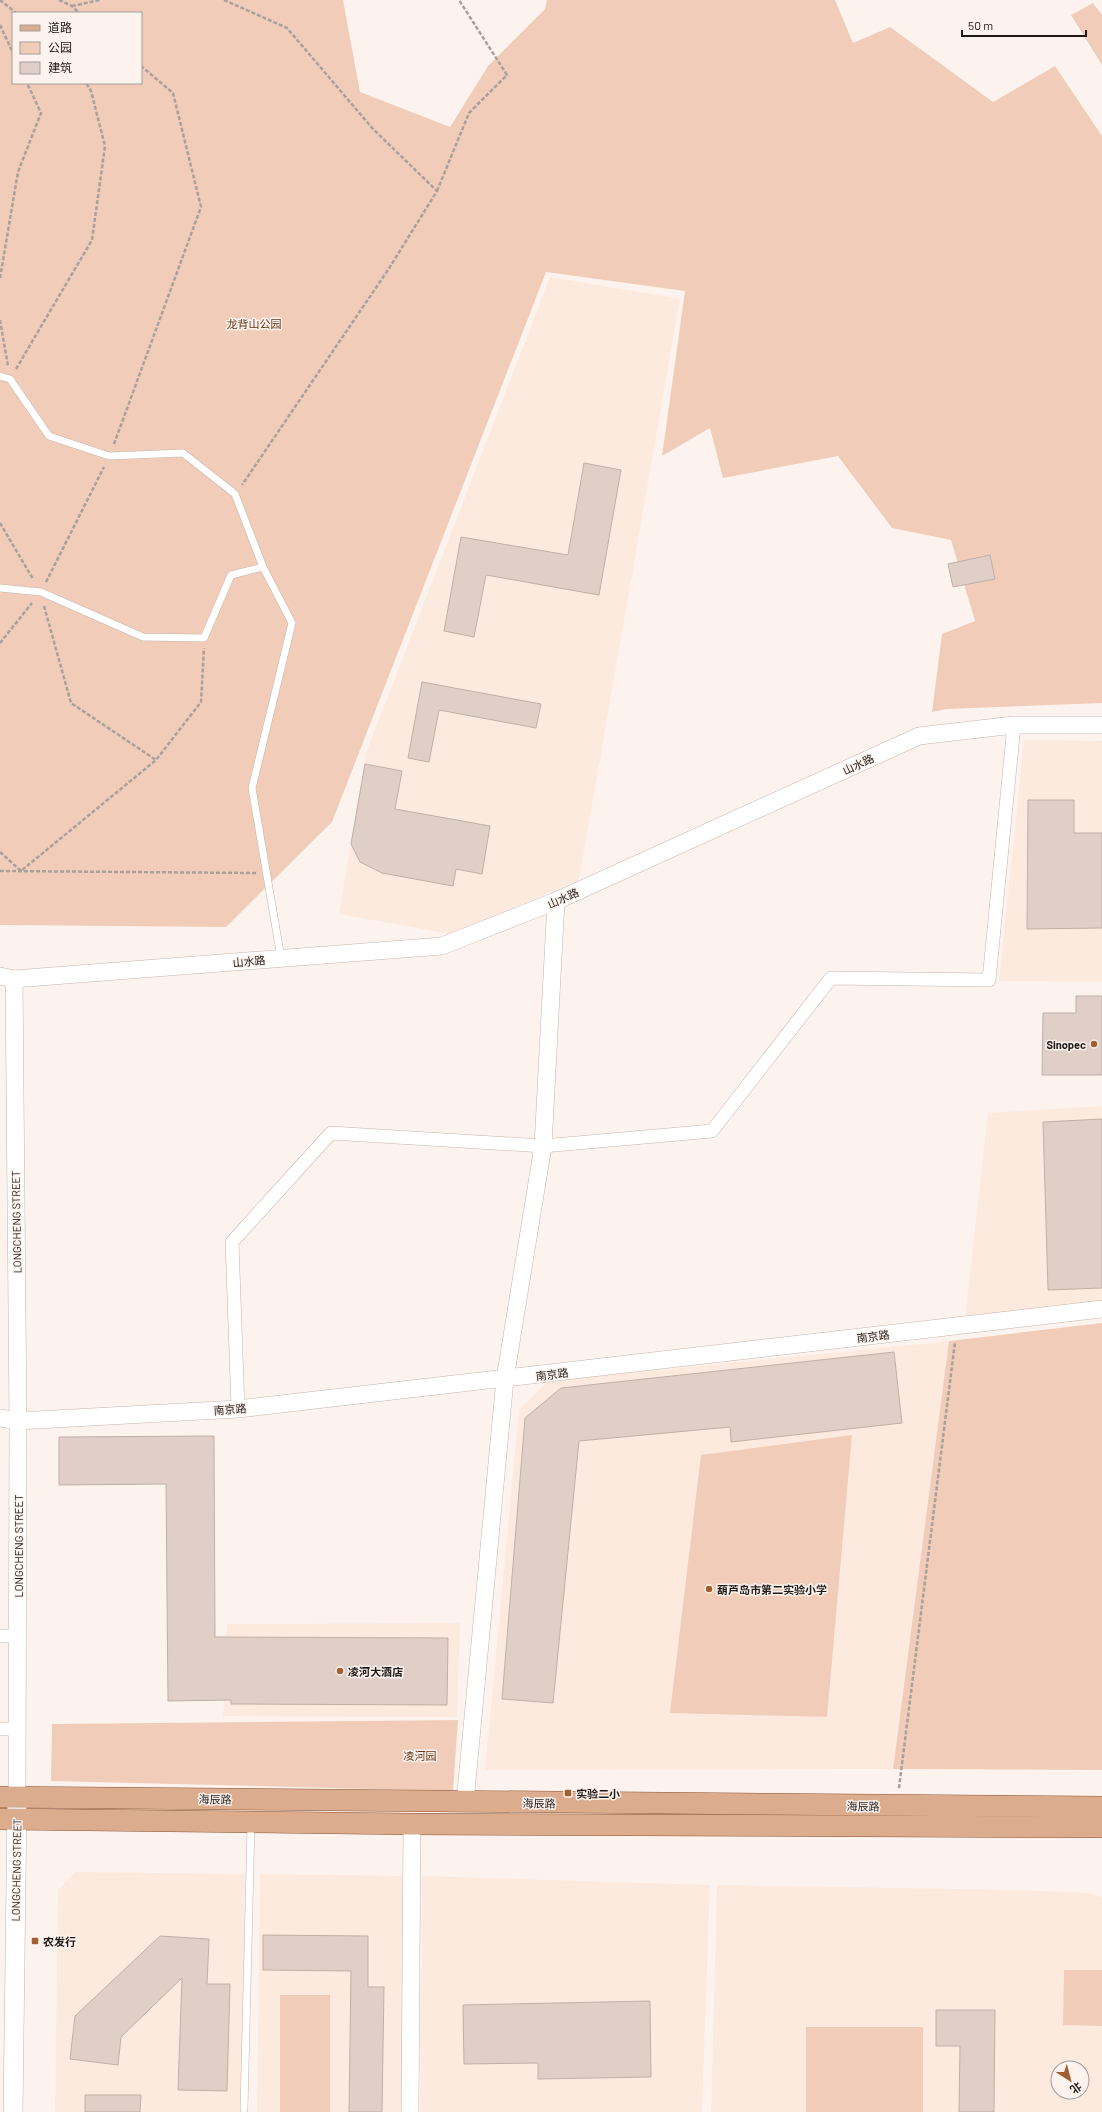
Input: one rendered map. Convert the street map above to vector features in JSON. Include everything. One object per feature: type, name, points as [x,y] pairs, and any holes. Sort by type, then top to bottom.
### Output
[{"type":"main road","name":"海辰路","points":[[9,1797],[897,1806],[1100,1818]]},
{"type":"main road","name":"LONGCHENG STREET","points":[[9,1797],[13,2112]]},
{"type":"main road","name":"海辰路","points":[[9,1819],[412,1824],[1100,1818]]},
{"type":"street","name":"山水路","points":[[7,978],[442,946],[556,902],[919,736],[1014,725],[1102,725]]},
{"type":"street","points":[[238,1409],[232,1242],[331,1133],[543,1146],[712,1131],[831,978],[989,980],[1014,725]]},
{"type":"street","points":[[465,1802],[505,1379],[543,1146],[556,902]]},
{"type":"street","name":"LONGCHENG STREET","points":[[7,978],[18,1421],[17,1729],[9,1797]]},
{"type":"street","name":"南京路","points":[[0,1418],[18,1421],[238,1409],[1102,1309]]},
{"type":"street","points":[[0,1636],[18,1636]]},
{"type":"street","points":[[0,1729],[17,1729]]},
{"type":"street","points":[[410,2112],[412,1824]]},
{"type":"lane","points":[[0,376],[10,379],[49,436],[109,456],[183,453],[235,494],[263,567],[292,623],[252,788],[281,958]]},
{"type":"lane","points":[[0,588],[41,592],[144,637],[204,638],[231,575],[263,567]]},
{"type":"lane","points":[[244,2109],[251,1822]]},
{"type":"path","points":[[0,0],[15,12]]},
{"type":"path","points":[[59,0],[72,6],[79,12]]},
{"type":"path","points":[[72,6],[100,0]]},
{"type":"path","points":[[224,0],[287,28],[373,129],[437,191]]},
{"type":"path","points":[[235,494],[388,270],[437,191],[469,113],[507,75],[459,0]]},
{"type":"path","points":[[0,25],[12,51]]},
{"type":"path","points":[[0,643],[41,592],[109,456],[201,207],[173,94],[142,67]]},
{"type":"path","points":[[0,278],[18,172],[41,112],[27,84]]},
{"type":"path","points":[[10,379],[92,240],[104,146],[91,91],[87,84]]},
{"type":"path","points":[[0,320],[10,379]]},
{"type":"path","points":[[0,523],[41,592],[71,703],[156,760]]},
{"type":"path","points":[[21,871],[156,760],[201,702],[204,638]]},
{"type":"path","points":[[0,852],[21,871]]},
{"type":"path","points":[[0,871],[266,873]]},
{"type":"path","points":[[897,1806],[957,1326]]},
{"type":"shaded area","points":[[550,277],[680,299],[579,880],[451,934],[339,914],[366,753]]},
{"type":"shaded area","points":[[1024,740],[1102,741],[1102,982],[999,981]]},
{"type":"shaded area","points":[[1102,1106],[1102,1301],[965,1316],[988,1113]]},
{"type":"shaded area","name":"葫芦岛市第二实验小学","points":[[949,1341],[893,1769],[485,1770],[519,1409],[549,1381]]},
{"type":"shaded area","name":"凌河大酒店","points":[[460,1623],[457,1717],[223,1716],[227,1624]]},
{"type":"shaded area","points":[[75,1872],[245,1874],[242,2112],[55,2112],[58,1890]]},
{"type":"shaded area","points":[[260,1874],[405,1876],[402,2112],[257,2112]]},
{"type":"shaded area","points":[[422,1876],[710,1885],[702,2112],[420,2112]]},
{"type":"shaded area","points":[[717,1885],[1021,1890],[1088,1893],[1102,1897],[1102,2112],[711,2112]]},
{"type":"green space","name":"龙背山公园","points":[[0,0],[343,0],[360,92],[450,127],[488,66],[545,9],[547,0],[835,0],[853,43],[890,27],[993,102],[1055,66],[1102,136],[1102,703],[947,709],[932,712],[942,634],[975,621],[951,540],[892,528],[838,456],[723,478],[710,428],[662,456],[685,291],[546,272],[332,822],[226,927],[0,925]]},
{"type":"green space","points":[[1093,3],[1102,15],[1102,65],[1071,15]]},
{"type":"green space","points":[[1102,1323],[1102,1770],[893,1769],[949,1341]]},
{"type":"green space","points":[[852,1435],[827,1717],[670,1713],[701,1455]]},
{"type":"green space","name":"凌河园","points":[[458,1720],[453,1791],[51,1781],[52,1724]]},
{"type":"green space","points":[[1064,1970],[1102,1970],[1102,2026],[1063,2025]]},
{"type":"green space","points":[[280,1995],[330,1995],[330,2112],[280,2112]]},
{"type":"green space","points":[[806,2027],[923,2027],[923,2112],[806,2112]]},
{"type":"building","points":[[584,463],[621,470],[599,595],[486,575],[474,637],[444,631],[461,537],[568,555]]},
{"type":"building","points":[[990,555],[995,579],[953,587],[948,564]]},
{"type":"building","points":[[422,682],[541,704],[536,728],[439,710],[429,762],[408,758]]},
{"type":"building","points":[[365,764],[402,771],[395,809],[490,826],[482,874],[456,869],[453,886],[382,873],[360,862],[351,844]]},
{"type":"building","points":[[1028,800],[1074,800],[1074,833],[1102,833],[1102,928],[1027,929]]},
{"type":"building","points":[[1076,996],[1102,996],[1102,1075],[1042,1075],[1043,1013],[1076,1013]]},
{"type":"building","points":[[1102,1119],[1102,1288],[1048,1290],[1043,1122]]},
{"type":"building","points":[[894,1352],[902,1423],[731,1442],[730,1427],[579,1441],[553,1703],[502,1699],[525,1418],[561,1388]]},
{"type":"building","points":[[214,1436],[215,1637],[448,1638],[447,1705],[231,1704],[231,1700],[168,1701],[166,1484],[59,1485],[59,1437]]},
{"type":"building","points":[[263,1935],[368,1936],[368,1987],[384,1987],[382,2112],[349,2112],[351,1971],[263,1970]]},
{"type":"building","points":[[160,1936],[209,1939],[207,1984],[230,1984],[227,2091],[178,2090],[182,1978],[121,2037],[118,2065],[70,2059],[75,2016]]},
{"type":"building","points":[[650,2001],[651,2077],[538,2079],[538,2063],[464,2064],[463,2005]]},
{"type":"building","points":[[936,2010],[995,2010],[994,2112],[959,2112],[960,2046],[936,2046]]},
{"type":"building","points":[[85,2095],[141,2095],[140,2112],[85,2112]]},
{"type":"place","name":"Sinopec","points":[[1094,1044]]},
{"type":"place","name":"葫芦岛市第二实验小学","points":[[709,1589]]},
{"type":"place","name":"凌河大酒店","points":[[340,1671]]},
{"type":"place","name":"实验二小","points":[[568,1793]]},
{"type":"place","name":"农发行","points":[[35,1941]]}]
